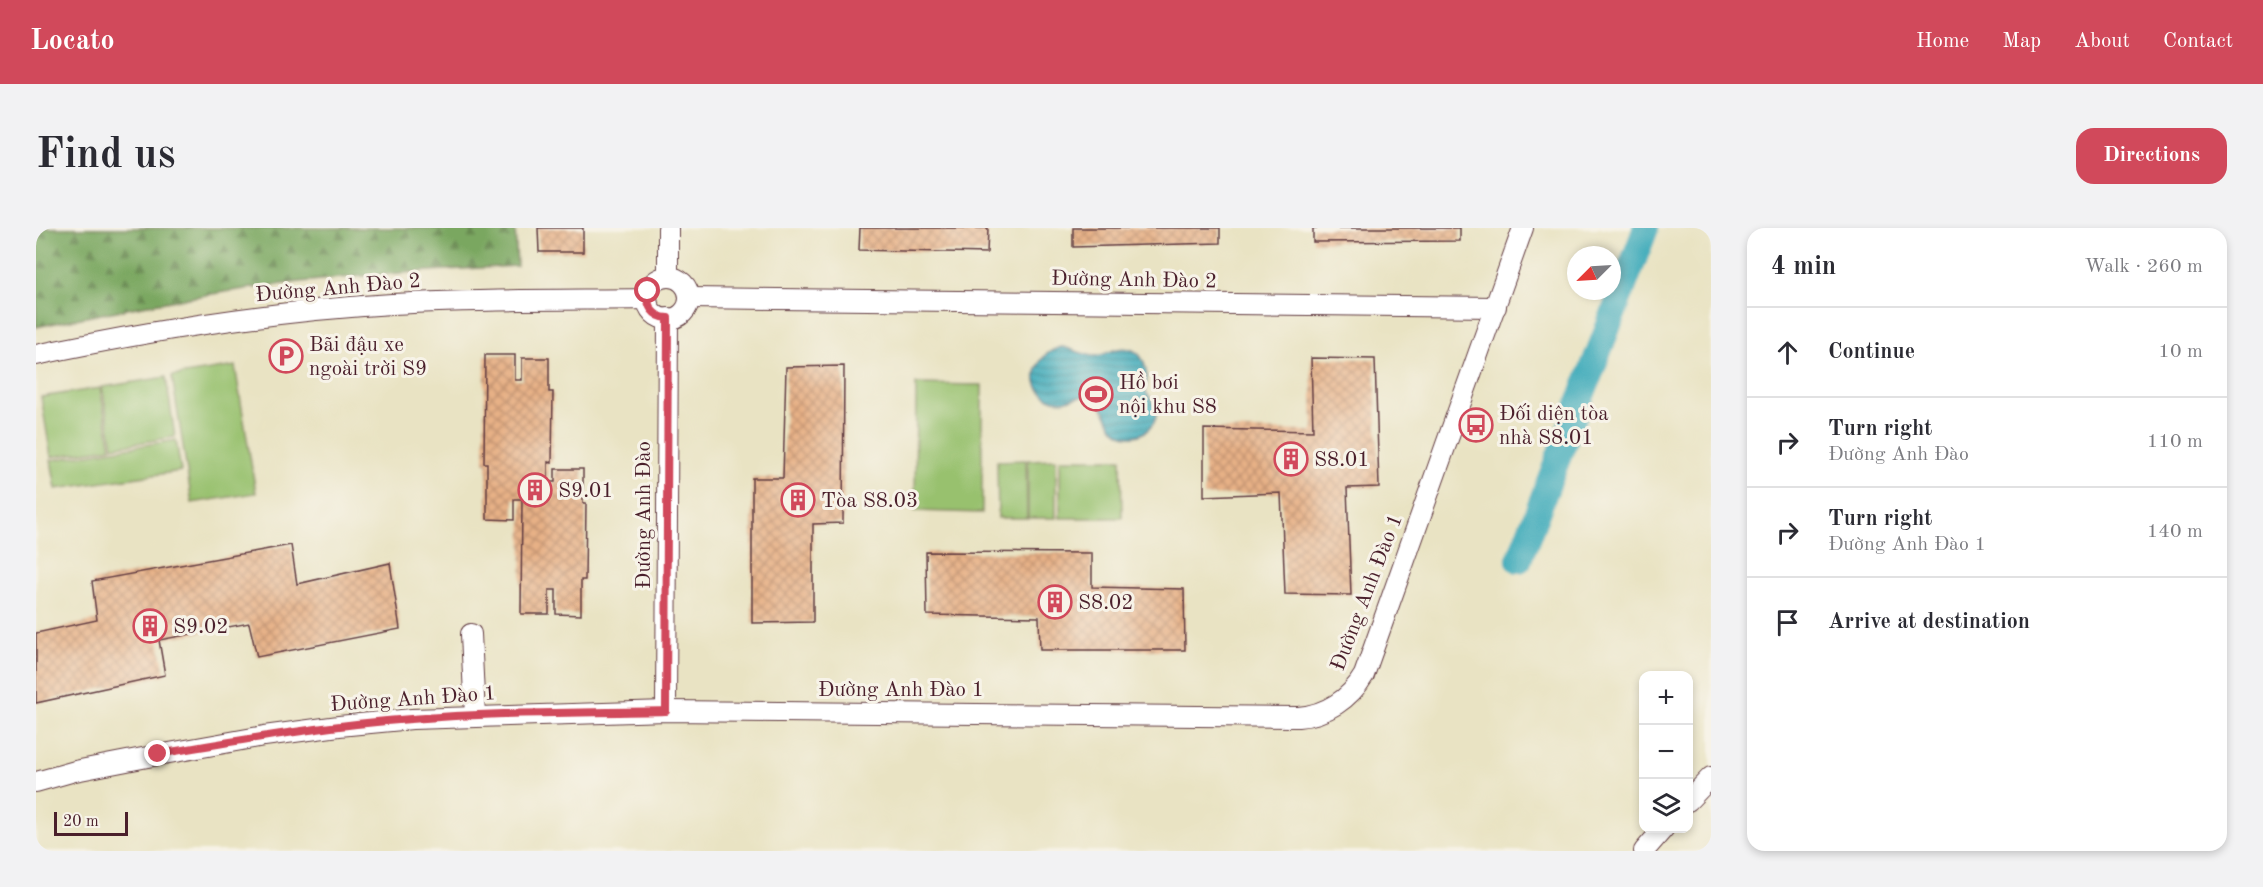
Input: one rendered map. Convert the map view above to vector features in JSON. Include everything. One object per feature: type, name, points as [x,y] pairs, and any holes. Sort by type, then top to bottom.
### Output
[{"type":"street","points":[[668,228],[668,277]]},
{"type":"street","points":[[1496,307],[1523,228]]},
{"type":"street","points":[[668,277],[683,283],[689,298],[683,312],[668,318],[656,315],[647,299],[648,291],[653,283],[668,277]]},
{"type":"street","name":"Đường Anh Đào 2","points":[[689,298],[1496,307]]},
{"type":"street","name":"Đường Anh Đào 2","points":[[36,355],[204,325],[333,309],[453,301],[647,299]]},
{"type":"street","name":"Đường Anh Đào 1","points":[[36,782],[75,771],[158,754],[264,736],[381,722],[475,716],[666,711],[1298,717],[1325,710],[1351,693],[1364,675],[1496,307]]},
{"type":"street","name":"Đường Anh Đào","points":[[666,711],[668,318]]},
{"type":"street","points":[[471,634],[475,716]]},
{"type":"street","points":[[1693,797],[1711,777]]},
{"type":"street","points":[[1644,851],[1660,833]]},
{"type":"green space","points":[[36,228],[515,228],[517,266],[396,273],[275,285],[185,298],[36,327]]},
{"type":"green space","points":[[235,366],[256,493],[192,503],[172,376]]},
{"type":"green space","points":[[166,377],[175,437],[113,447],[102,387]]},
{"type":"green space","points":[[916,384],[982,385],[982,513],[915,511]]},
{"type":"green space","points":[[100,388],[111,448],[51,457],[41,397]]},
{"type":"green space","points":[[176,440],[181,471],[56,489],[51,460]]},
{"type":"green space","points":[[1056,459],[1056,518],[1028,518],[1028,460]]},
{"type":"green space","points":[[1060,459],[1121,459],[1122,518],[1060,518]]},
{"type":"green space","points":[[1026,460],[1027,518],[998,518],[997,461]]},
{"type":"water","name":"Hồ bơi nội khu S8","points":[[1062,347],[1094,356],[1117,349],[1126,349],[1139,355],[1147,375],[1145,391],[1156,410],[1156,417],[1150,428],[1139,435],[1121,434],[1113,427],[1102,407],[1093,399],[1082,397],[1061,401],[1049,398],[1042,392],[1037,385],[1036,377],[1040,362],[1053,350]]},
{"type":"building","points":[[538,228],[583,228],[583,252],[539,252]]},
{"type":"building","points":[[860,228],[988,228],[987,253],[859,250]]},
{"type":"building","points":[[1073,228],[1220,228],[1220,243],[1073,247]]},
{"type":"building","points":[[1313,228],[1460,228],[1460,241],[1313,242]]},
{"type":"building","name":"S9.01","points":[[485,355],[515,355],[515,380],[522,380],[522,358],[549,358],[549,392],[553,392],[552,463],[548,462],[548,482],[555,482],[555,469],[583,469],[583,503],[586,503],[585,580],[581,580],[581,615],[556,614],[556,590],[549,590],[549,614],[521,614],[522,499],[514,499],[514,520],[487,519],[487,463],[484,463]]},
{"type":"building","name":"S8.01","points":[[1311,358],[1375,359],[1379,487],[1347,488],[1351,595],[1285,594],[1281,493],[1204,496],[1204,429],[1313,431]]},
{"type":"building","name":"Tòa S8.03","points":[[844,366],[843,523],[813,524],[813,622],[752,623],[752,478],[783,478],[786,367]]},
{"type":"building","name":"S9.02","points":[[291,545],[297,584],[390,563],[400,629],[257,657],[249,623],[159,640],[165,675],[36,703],[36,633],[97,620],[92,581]]},
{"type":"building","name":"S8.02","points":[[926,552],[1092,553],[1092,587],[1184,589],[1185,650],[1040,650],[1039,617],[927,615]]},
{"type":"waterway","points":[[1519,560],[1646,228]]},
{"type":"place","name":"Bãi đậu xe ngoài trời S9","points":[[286,356]]},
{"type":"place","name":"Hồ bơi nội khu S8","points":[[1096,394]]},
{"type":"place","name":"Đối diện tòa nhà S8.01","points":[[1476,425]]},
{"type":"place","name":"S8.01","points":[[1291,459]]},
{"type":"place","name":"S9.01","points":[[535,490]]},
{"type":"place","name":"Tòa S8.03","points":[[798,500]]},
{"type":"place","name":"S8.02","points":[[1055,602]]},
{"type":"place","name":"S9.02","points":[[150,626]]},
{"type":"route","points":[[158,754],[264,736],[412,719],[666,711],[668,318],[662,318],[651,310],[647,299],[648,291]]}]
